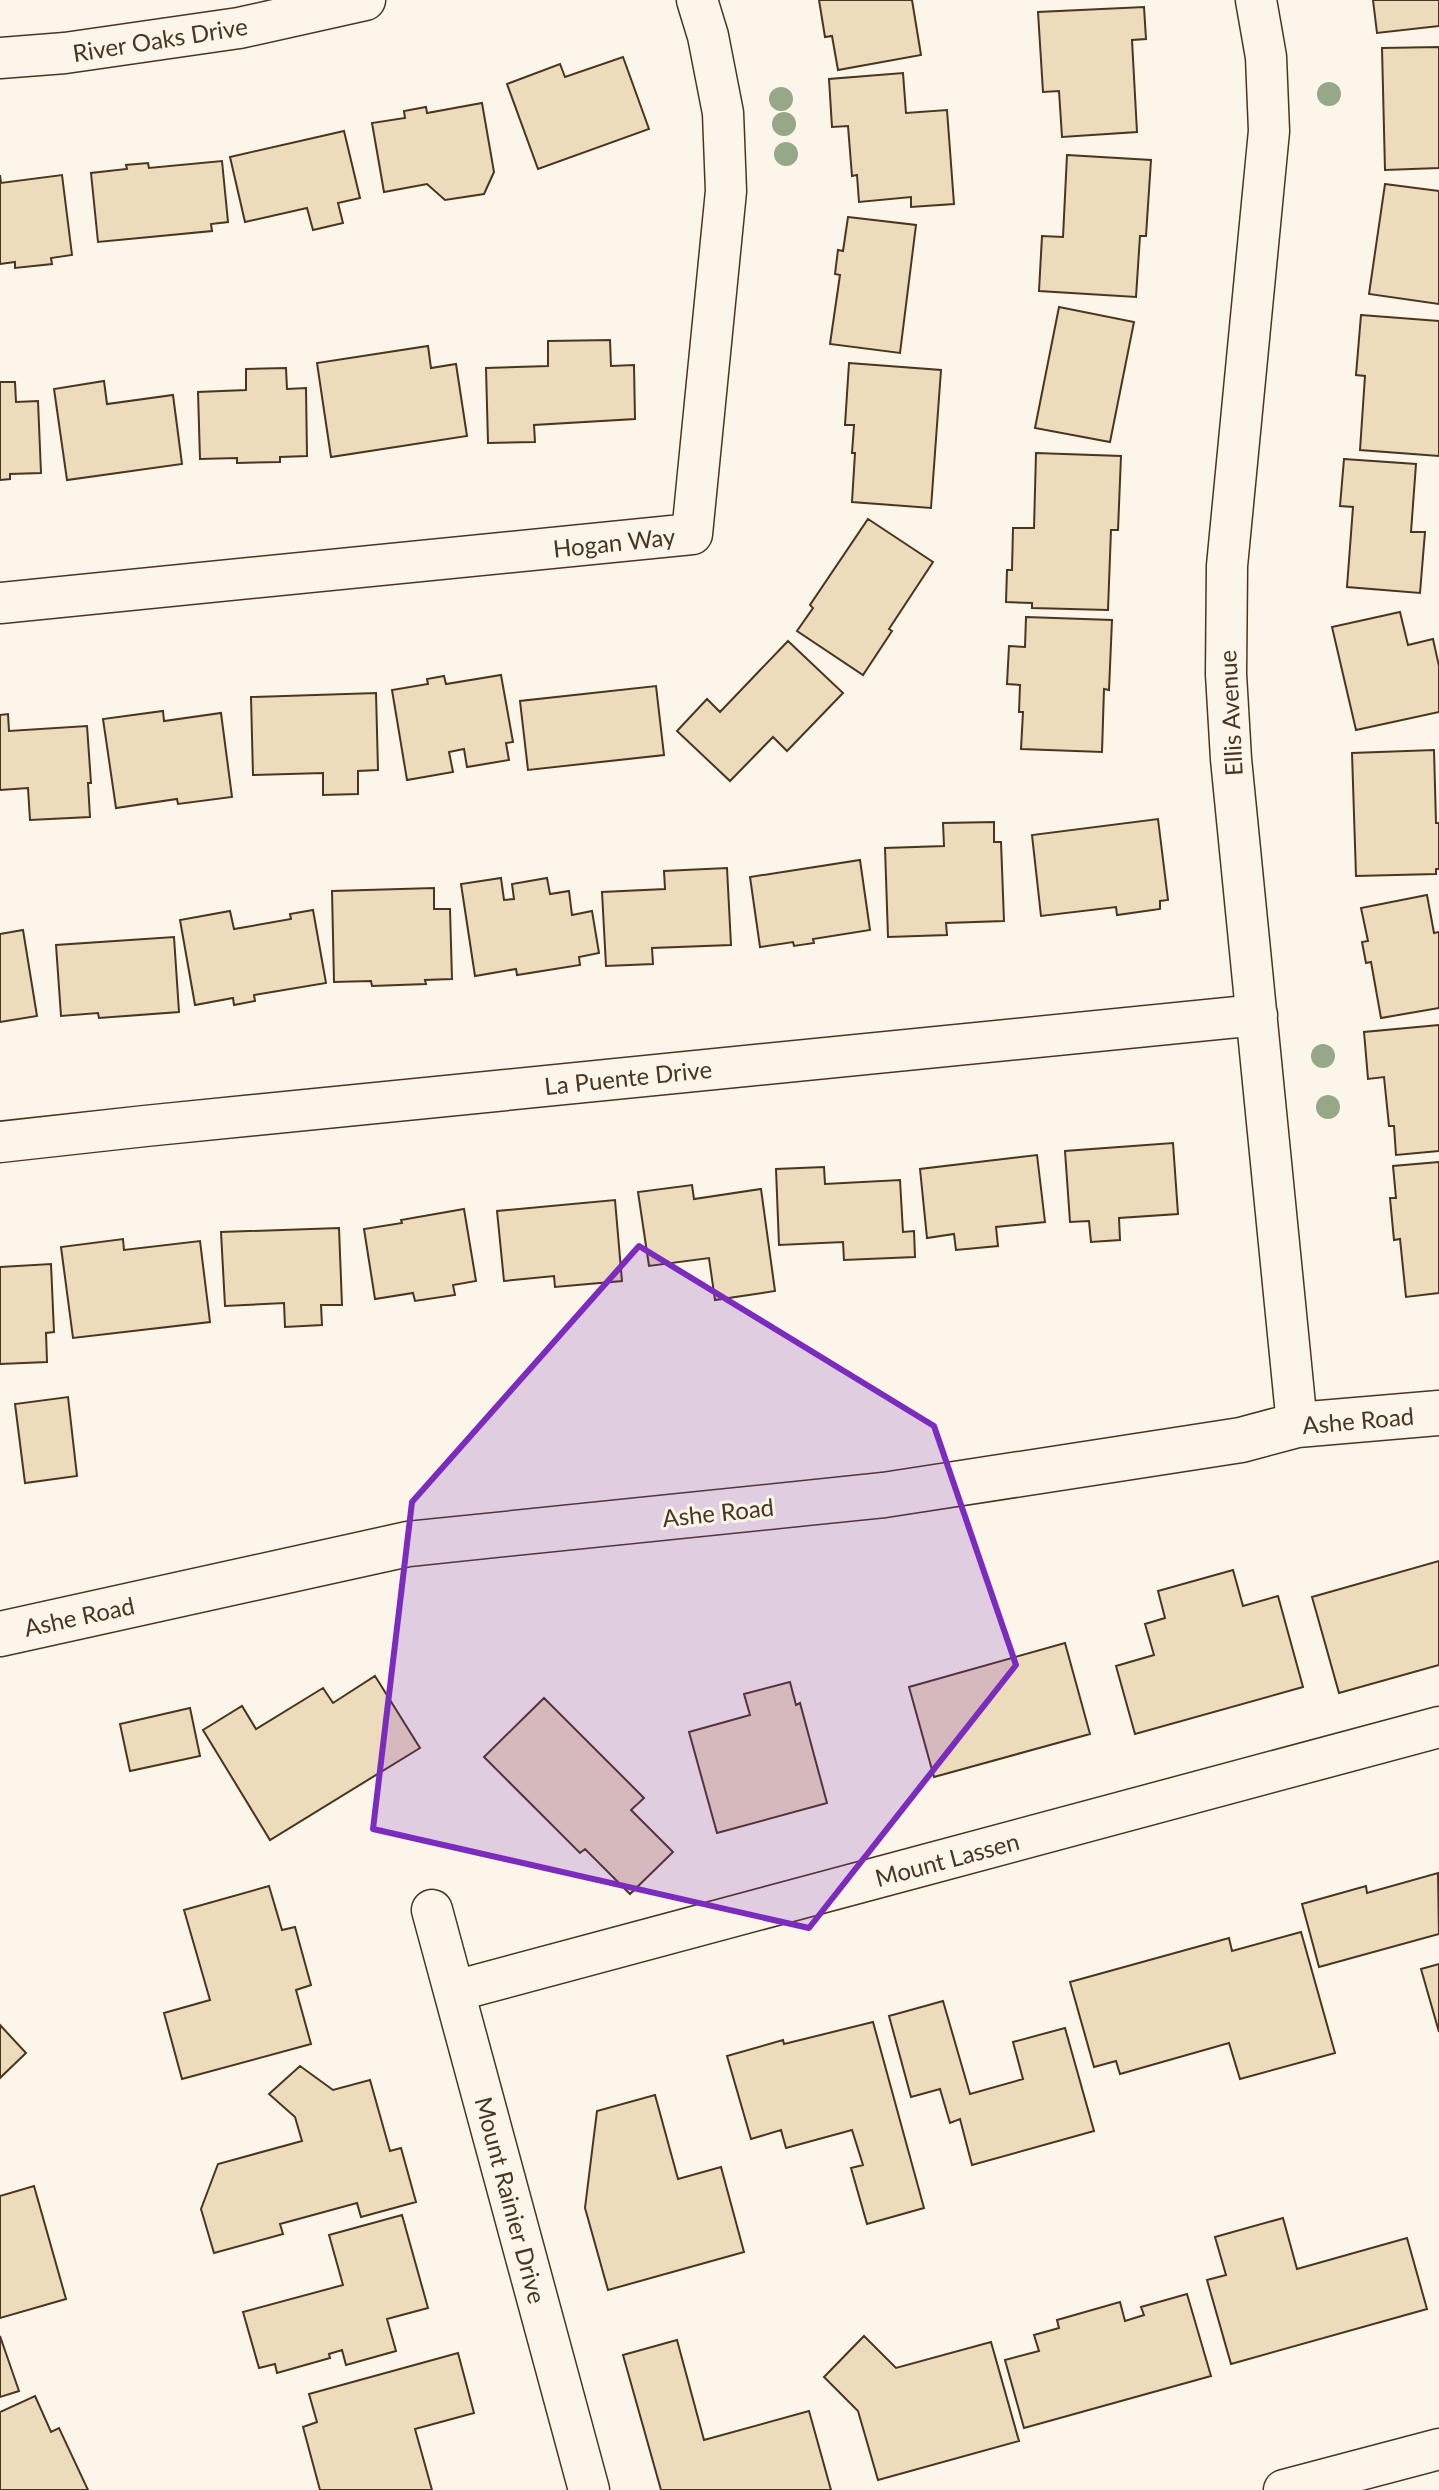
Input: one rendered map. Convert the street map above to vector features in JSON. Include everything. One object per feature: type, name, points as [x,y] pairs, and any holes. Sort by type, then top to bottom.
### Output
[{"type":"street","name":"River Oaks Drive","points":[[0,58],[65,53],[239,28],[365,0]]},
{"type":"street","name":"Hogan Way","points":[[0,603],[692,534],[726,191],[723,113],[708,36],[697,0]]},
{"type":"street","name":"Ellis Avenue","points":[[1256,0],[1266,57],[1269,131],[1227,566],[1226,674],[1231,759],[1297,1425]]},
{"type":"street","name":"La Puente Drive","points":[[0,1142],[1257,1015]]},
{"type":"street","name":"Ashe Road","points":[[0,1634],[408,1544],[884,1495],[1241,1440],[1297,1425],[1439,1413]]},
{"type":"street","name":"Mount Lassen","points":[[455,1991],[1439,1727]]},
{"type":"street","name":"Mount Rainier Drive","points":[[432,1910],[589,2490]]},
{"type":"street","points":[[1284,2490],[1439,2449]]},
{"type":"highlighted area","points":[[639,1246],[934,1426],[1016,1665],[809,1928],[373,1829],[412,1502]]},
{"type":"building","points":[[819,0],[912,0],[921,55],[838,70],[832,36],[825,37]]},
{"type":"building","points":[[1373,0],[1439,0],[1439,26],[1377,33]]},
{"type":"building","points":[[1144,7],[1146,39],[1132,40],[1137,132],[1062,137],[1059,91],[1043,92],[1038,12]]},
{"type":"building","points":[[1439,47],[1439,168],[1385,170],[1382,48]]},
{"type":"building","points":[[623,57],[649,129],[538,169],[507,84],[560,64],[565,77]]},
{"type":"building","points":[[903,73],[906,113],[947,110],[954,204],[911,207],[911,197],[859,202],[857,175],[852,176],[848,126],[832,127],[829,79]]},
{"type":"building","points":[[482,103],[494,172],[484,194],[445,200],[427,184],[384,192],[372,123],[405,118],[404,111],[426,107],[427,113]]},
{"type":"building","points":[[344,131],[360,198],[338,203],[343,223],[313,230],[307,208],[245,222],[230,157]]},
{"type":"building","points":[[1067,155],[1151,160],[1146,236],[1140,236],[1136,297],[1039,291],[1042,236],[1063,237]]},
{"type":"building","points":[[222,161],[228,222],[211,224],[212,231],[98,242],[91,173],[127,169],[126,165],[148,163],[149,168]]},
{"type":"building","points":[[0,175],[1,183],[62,175],[72,255],[51,258],[52,264],[15,268],[15,262],[0,264]]},
{"type":"building","points":[[1385,184],[1439,191],[1439,304],[1369,294]]},
{"type":"building","points":[[848,217],[916,225],[900,353],[830,344],[840,275],[835,274],[838,250],[843,251]]},
{"type":"building","points":[[1059,307],[1134,322],[1110,442],[1035,428]]},
{"type":"building","points":[[1361,315],[1439,321],[1439,456],[1360,450],[1365,376],[1356,375]]},
{"type":"building","points":[[610,340],[611,366],[634,365],[635,419],[534,425],[535,442],[488,443],[486,368],[548,366],[548,341]]},
{"type":"building","points":[[428,346],[431,368],[456,364],[467,436],[331,457],[317,363]]},
{"type":"building","points":[[849,363],[941,370],[931,508],[852,502],[854,425],[845,425]]},
{"type":"building","points":[[286,368],[287,389],[306,388],[307,456],[280,457],[280,462],[237,463],[237,458],[200,459],[198,392],[246,390],[246,369]]},
{"type":"building","points":[[104,381],[107,404],[173,395],[182,464],[67,480],[54,389]]},
{"type":"building","points":[[0,382],[15,382],[16,402],[38,401],[41,473],[10,474],[10,479],[0,480]]},
{"type":"building","points":[[1036,453],[1121,456],[1118,530],[1111,530],[1108,610],[1032,608],[1032,603],[1006,602],[1007,570],[1012,570],[1013,528],[1034,528]]},
{"type":"building","points":[[1344,459],[1416,464],[1411,532],[1425,532],[1420,593],[1347,587],[1353,507],[1340,506]]},
{"type":"building","points":[[868,519],[933,562],[863,675],[797,631],[813,608],[810,605]]},
{"type":"building","points":[[1400,612],[1408,645],[1433,639],[1439,666],[1439,712],[1356,730],[1332,627]]},
{"type":"building","points":[[1026,617],[1112,620],[1109,690],[1104,689],[1102,752],[1021,749],[1023,712],[1019,712],[1020,685],[1007,684],[1009,646],[1025,647]]},
{"type":"building","points":[[788,641],[843,693],[787,751],[773,737],[730,781],[677,731],[707,699],[720,712]]},
{"type":"building","points":[[501,675],[513,742],[506,743],[509,760],[467,767],[464,749],[449,752],[453,772],[407,780],[392,690],[428,684],[427,679],[444,676],[446,684]]},
{"type":"building","points":[[656,686],[664,755],[528,770],[520,701]]},
{"type":"building","points":[[376,693],[378,770],[358,771],[358,794],[323,795],[323,773],[253,775],[251,697]]},
{"type":"building","points":[[163,711],[164,721],[221,713],[232,797],[178,804],[177,799],[116,808],[103,719]]},
{"type":"building","points":[[8,714],[9,731],[87,726],[90,817],[30,820],[28,788],[0,790],[0,715]]},
{"type":"building","points":[[1434,750],[1436,823],[1439,823],[1439,869],[1436,869],[1436,874],[1356,876],[1352,753]]},
{"type":"building","points":[[1158,819],[1168,900],[1160,901],[1160,909],[1117,915],[1116,907],[1041,916],[1032,835]]},
{"type":"building","points":[[994,822],[994,842],[1001,842],[1004,921],[946,923],[947,935],[888,937],[885,848],[944,846],[943,823]]},
{"type":"building","points":[[860,860],[870,930],[813,939],[814,943],[794,946],[793,942],[760,947],[750,877]]},
{"type":"building","points":[[727,868],[731,945],[652,948],[653,964],[606,966],[602,892],[665,889],[664,871]]},
{"type":"building","points":[[501,878],[504,900],[514,899],[512,884],[547,878],[550,894],[569,891],[572,915],[592,911],[599,953],[579,957],[580,965],[517,975],[516,969],[475,976],[461,884]]},
{"type":"building","points":[[434,888],[434,909],[450,909],[452,979],[425,980],[426,984],[372,986],[371,981],[334,982],[332,891]]},
{"type":"building","points":[[1427,895],[1434,933],[1439,932],[1439,1008],[1381,1018],[1371,962],[1366,963],[1362,942],[1368,941],[1361,908]]},
{"type":"building","points":[[313,910],[326,983],[254,995],[255,1001],[234,1005],[233,998],[195,1005],[180,920],[230,911],[234,929],[291,919],[290,914]]},
{"type":"building","points":[[23,930],[37,1016],[0,1022],[0,934]]},
{"type":"building","points":[[174,937],[179,1012],[99,1018],[98,1013],[61,1016],[56,945]]},
{"type":"building","points":[[1439,1025],[1439,1151],[1396,1155],[1394,1126],[1389,1126],[1384,1077],[1368,1079],[1364,1032]]},
{"type":"building","points":[[1173,1143],[1178,1214],[1119,1218],[1120,1240],[1091,1242],[1089,1221],[1070,1222],[1065,1151]]},
{"type":"building","points":[[1037,1155],[1045,1222],[996,1227],[998,1246],[956,1250],[954,1234],[927,1238],[920,1169]]},
{"type":"building","points":[[1439,1162],[1439,1293],[1406,1297],[1400,1239],[1394,1240],[1390,1198],[1396,1198],[1393,1166]]},
{"type":"building","points":[[824,1167],[825,1184],[900,1180],[903,1232],[914,1231],[915,1257],[844,1260],[843,1242],[779,1245],[776,1169]]},
{"type":"building","points":[[692,1185],[694,1199],[761,1189],[775,1291],[715,1300],[709,1258],[649,1266],[638,1192]]},
{"type":"building","points":[[615,1200],[622,1281],[555,1287],[554,1276],[504,1281],[497,1211]]},
{"type":"building","points":[[464,1209],[476,1281],[453,1285],[455,1295],[415,1301],[413,1293],[375,1299],[364,1229]]},
{"type":"building","points":[[339,1228],[342,1305],[321,1305],[322,1325],[285,1327],[284,1303],[225,1306],[221,1232]]},
{"type":"building","points":[[123,1239],[124,1250],[200,1241],[210,1322],[73,1338],[61,1247]]},
{"type":"building","points":[[51,1264],[54,1332],[46,1333],[47,1362],[0,1364],[0,1267]]},
{"type":"building","points":[[68,1397],[77,1476],[25,1483],[15,1404]]},
{"type":"building","points":[[1439,1561],[1439,1665],[1339,1693],[1312,1597]]},
{"type":"building","points":[[1233,1570],[1243,1606],[1278,1596],[1303,1687],[1135,1734],[1116,1666],[1154,1655],[1145,1624],[1165,1618],[1158,1591]]},
{"type":"building","points":[[1065,1643],[1090,1734],[934,1777],[909,1687]]},
{"type":"building","points":[[375,1676],[420,1748],[270,1840],[203,1730],[242,1706],[256,1729],[323,1688],[333,1703]]},
{"type":"building","points":[[790,1682],[796,1705],[800,1703],[827,1803],[717,1833],[689,1732],[750,1715],[744,1694]]},
{"type":"building","points":[[544,1698],[644,1798],[631,1810],[673,1852],[630,1894],[585,1849],[580,1853],[484,1757]]},
{"type":"building","points":[[190,1708],[200,1756],[130,1771],[120,1724]]},
{"type":"building","points":[[1438,1873],[1439,1934],[1319,1967],[1302,1904],[1366,1886],[1367,1893]]},
{"type":"building","points":[[269,1886],[282,1930],[295,1927],[311,1985],[296,1990],[311,2044],[182,2079],[164,2013],[210,2000],[184,1910]]},
{"type":"building","points":[[1301,1932],[1335,2053],[1240,2079],[1229,2043],[1120,2074],[1116,2061],[1094,2067],[1070,1982],[1229,1938],[1232,1951]]},
{"type":"building","points":[[1439,1964],[1439,2032],[1421,1969]]},
{"type":"building","points":[[943,2001],[970,2094],[1023,2079],[1013,2042],[1065,2028],[1094,2131],[972,2165],[960,2119],[950,2123],[940,2089],[911,2097],[889,2016]]},
{"type":"building","points":[[873,2022],[924,2208],[867,2224],[851,2168],[863,2165],[852,2130],[786,2148],[781,2130],[751,2139],[727,2056],[783,2040],[784,2044]]},
{"type":"building","points":[[0,2025],[26,2053],[0,2078]]},
{"type":"building","points":[[300,2066],[333,2090],[370,2080],[390,2151],[401,2148],[416,2202],[361,2217],[357,2203],[280,2224],[283,2234],[214,2253],[201,2209],[218,2164],[302,2141],[295,2117],[269,2094]]},
{"type":"building","points":[[655,2095],[678,2179],[721,2167],[744,2252],[608,2290],[585,2208],[597,2111]]},
{"type":"building","points":[[34,2186],[66,2299],[0,2318],[0,2196]]},
{"type":"building","points":[[402,2215],[428,2308],[387,2319],[396,2351],[346,2365],[342,2350],[329,2354],[330,2358],[277,2373],[275,2364],[259,2368],[243,2312],[343,2285],[329,2235]]},
{"type":"building","points":[[1283,2218],[1297,2269],[1407,2238],[1427,2309],[1231,2364],[1207,2280],[1226,2275],[1215,2237]]},
{"type":"building","points":[[1187,2294],[1211,2376],[1024,2428],[1005,2360],[1039,2351],[1034,2335],[1059,2328],[1057,2320],[1120,2302],[1125,2321],[1144,2315],[1141,2307]]},
{"type":"building","points":[[0,2336],[19,2391],[0,2397]]},
{"type":"building","points":[[864,2336],[896,2368],[991,2342],[1019,2441],[878,2480],[858,2411],[824,2377]]},
{"type":"building","points":[[677,2340],[704,2440],[809,2411],[831,2490],[661,2490],[623,2355]]},
{"type":"building","points":[[458,2353],[474,2413],[415,2429],[432,2490],[320,2490],[303,2427],[317,2422],[309,2394]]},
{"type":"building","points":[[35,2396],[51,2432],[59,2428],[88,2490],[0,2490],[0,2412]]}]
